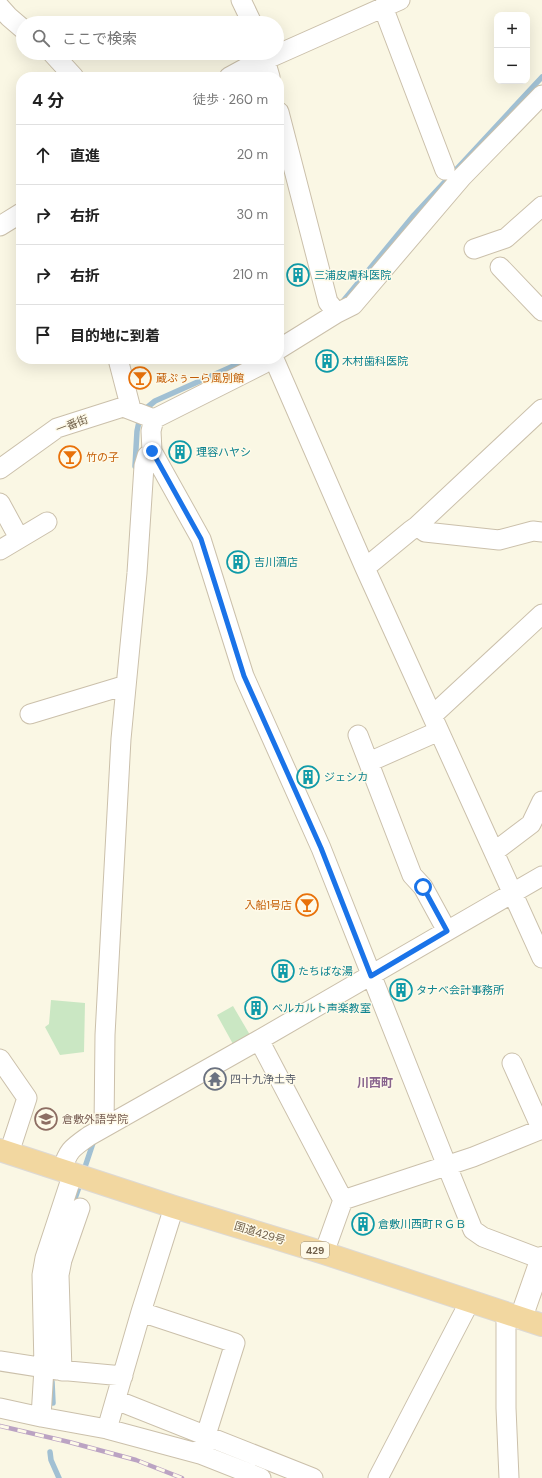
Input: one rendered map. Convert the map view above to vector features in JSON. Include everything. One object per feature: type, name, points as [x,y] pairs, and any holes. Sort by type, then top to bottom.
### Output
[{"type":"highway","name":"国道429号","points":[[5,1151],[174,1207],[324,1253],[542,1325]]},
{"type":"main road","points":[[513,1315],[542,1258]]},
{"type":"street","points":[[242,0],[249,16]]},
{"type":"street","points":[[284,55],[391,4],[445,170]]},
{"type":"street","points":[[0,7],[16,24]]},
{"type":"street","points":[[58,60],[69,72]]},
{"type":"street","points":[[238,72],[251,65],[266,63]]},
{"type":"street","points":[[284,346],[337,313],[353,305],[462,177],[542,95]]},
{"type":"street","points":[[284,131],[328,302],[337,313]]},
{"type":"street","points":[[474,249],[506,238],[542,206]]},
{"type":"street","points":[[0,226],[16,216]]},
{"type":"street","points":[[500,267],[542,310]]},
{"type":"street","points":[[120,364],[142,414],[151,430],[152,451],[201,539],[244,676],[321,848],[447,1166],[474,1230],[483,1237],[542,1258]]},
{"type":"street","points":[[142,414],[263,364]]},
{"type":"street","points":[[276,364],[365,568],[542,958]]},
{"type":"street","name":"一番街","points":[[0,469],[56,428],[123,407],[142,414]]},
{"type":"street","points":[[365,568],[410,530],[417,526],[542,409]]},
{"type":"street","points":[[98,1131],[106,1035],[106,912],[120,746],[120,687],[137,573],[144,466],[147,456],[152,451]]},
{"type":"street","points":[[0,503],[19,538]]},
{"type":"street","points":[[0,550],[47,522]]},
{"type":"street","points":[[417,526],[425,532],[499,540],[534,531],[542,532]]},
{"type":"street","points":[[369,762],[436,723],[542,614]]},
{"type":"street","points":[[30,714],[120,687]]},
{"type":"street","points":[[358,734],[412,876],[423,887],[447,931]]},
{"type":"street","points":[[494,852],[531,824],[542,801]]},
{"type":"street","points":[[53,1370],[42,1275],[46,1258],[75,1174],[66,1156],[71,1149],[98,1131],[371,976],[542,876]]},
{"type":"street","points":[[259,1040],[343,1200],[324,1253]]},
{"type":"street","points":[[0,1059],[27,1098],[5,1151]]},
{"type":"street","points":[[343,1200],[473,1157],[542,1130],[512,1064]]},
{"type":"street","points":[[107,1429],[141,1312],[174,1207]]},
{"type":"street","points":[[41,1417],[53,1370],[59,1274],[62,1260],[80,1208]]},
{"type":"street","points":[[378,1478],[470,1301]]},
{"type":"street","points":[[141,1312],[235,1343],[200,1454]]},
{"type":"street","points":[[509,1478],[506,1408],[513,1315]]},
{"type":"street","points":[[0,1362],[53,1370],[123,1376]]},
{"type":"street","points":[[116,1400],[313,1478]]},
{"type":"street","points":[[0,1408],[107,1429],[200,1454],[262,1478]]},
{"type":"green space","points":[[51,1000],[85,1003],[84,1052],[60,1055],[45,1027],[49,1024]]},
{"type":"green space","points":[[233,1006],[250,1035],[233,1044],[217,1015]]},
{"type":"waterway","points":[[344,300],[414,215],[542,77]]},
{"type":"waterway","points":[[144,410],[155,401],[238,364]]},
{"type":"waterway","points":[[135,466],[137,431],[140,417]]},
{"type":"waterway","points":[[83,1173],[95,1137]]},
{"type":"waterway","points":[[72,1207],[81,1181]]},
{"type":"waterway","points":[[52,1382],[53,1403]]},
{"type":"waterway","points":[[50,1452],[51,1460],[59,1478]]},
{"type":"railway","points":[[0,1426],[69,1442],[136,1460],[182,1478]]},
{"type":"place","name":"三浦皮膚科医院","points":[[298,275]]},
{"type":"place","name":"木村歯科医院","points":[[327,361]]},
{"type":"place","name":"蔵ぷぅーら風別館","points":[[140,378]]},
{"type":"place","name":"理容ハヤシ","points":[[180,452]]},
{"type":"place","name":"竹の子","points":[[70,457]]},
{"type":"place","name":"吉川酒店","points":[[238,562]]},
{"type":"place","name":"ジェシカ","points":[[308,777]]},
{"type":"place","name":"入船1号店","points":[[307,905]]},
{"type":"place","name":"たちばな湯","points":[[283,971]]},
{"type":"place","name":"タナベ会計事務所","points":[[401,990]]},
{"type":"place","name":"ベルカルト声楽教室","points":[[256,1008]]},
{"type":"place","name":"四十九浄土寺","points":[[215,1079]]},
{"type":"place","name":"倉敷外語学院","points":[[46,1119]]},
{"type":"place","name":"倉敷川西町ＲＧＢ","points":[[363,1224]]},
{"type":"district","name":"川西町","points":[[375,1083]]},
{"type":"route","points":[[152,451],[201,539],[244,676],[321,848],[371,976],[447,931],[423,887]]}]
